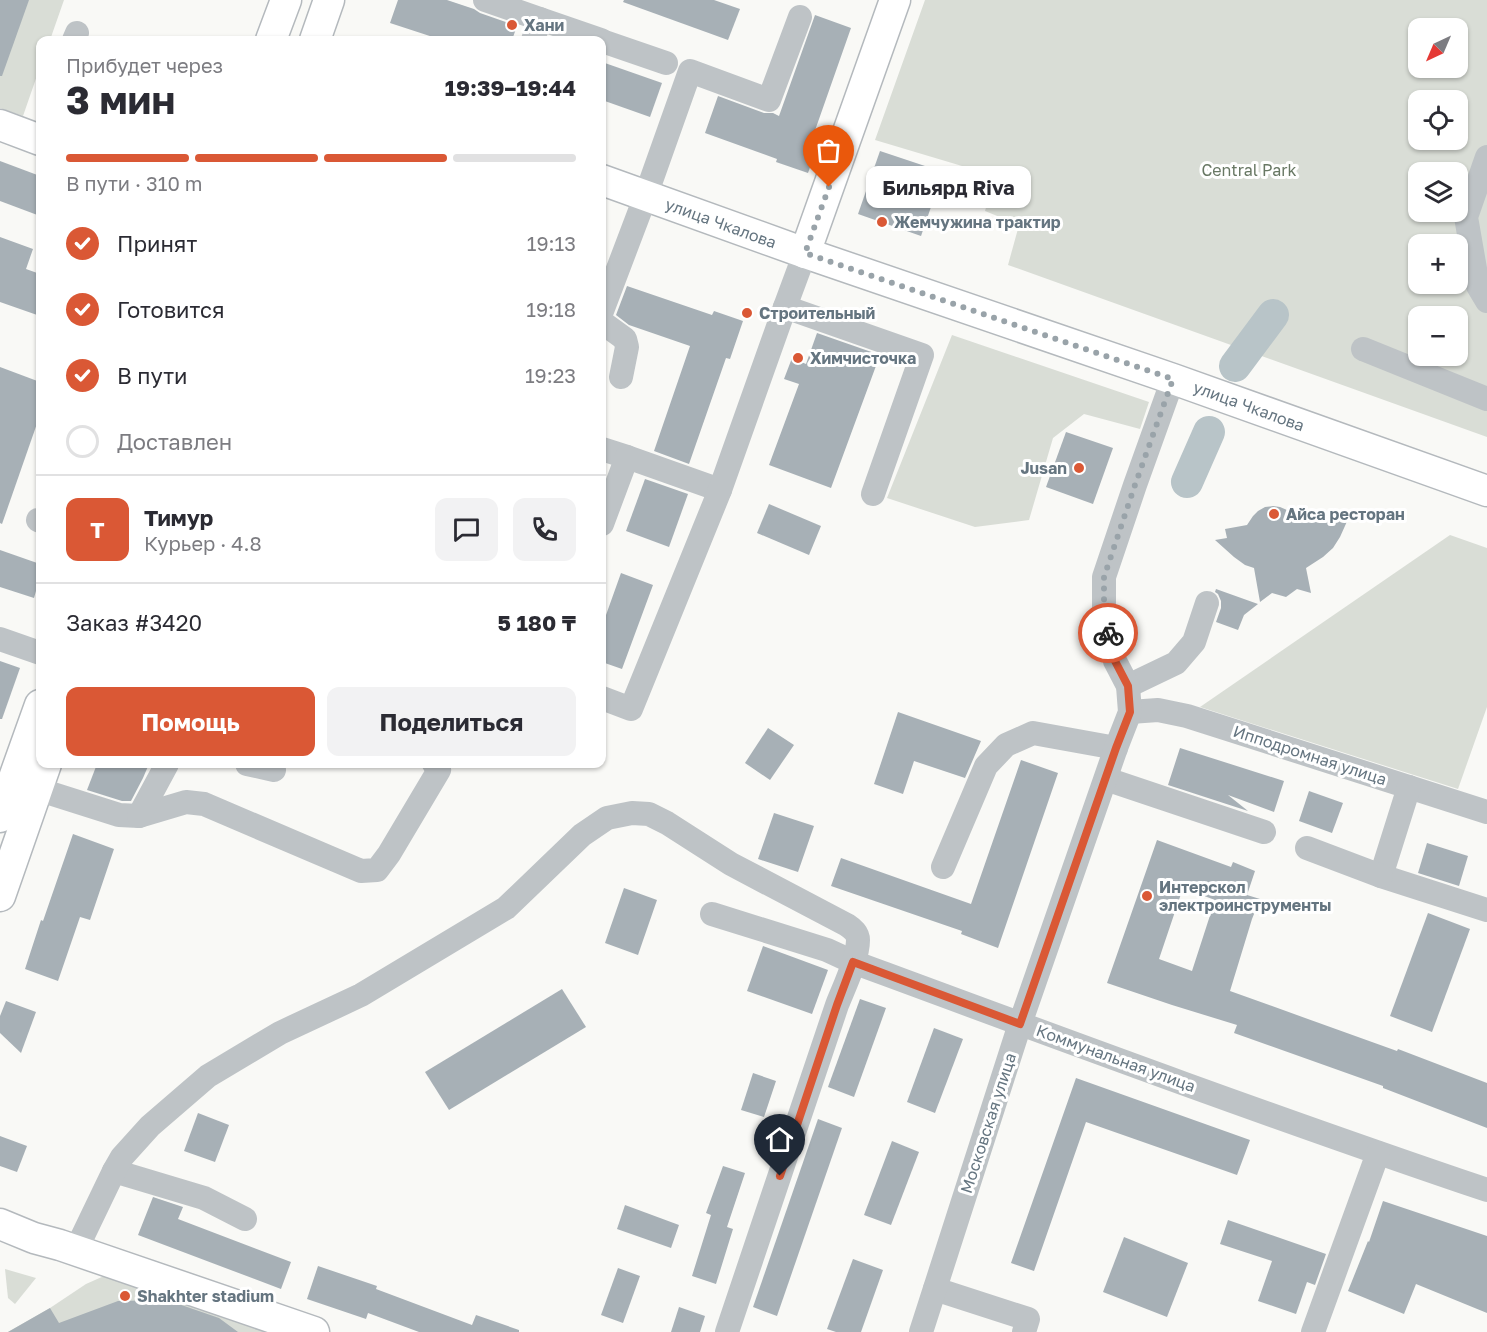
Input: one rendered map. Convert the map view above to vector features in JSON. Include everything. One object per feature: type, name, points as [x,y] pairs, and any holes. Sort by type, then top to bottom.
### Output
[{"type":"main road","points":[[272,36],[286,0]]},
{"type":"main road","points":[[316,36],[329,0]]},
{"type":"main road","points":[[805,253],[895,0]]},
{"type":"main road","points":[[0,125],[36,135]]},
{"type":"main road","name":"улица Чкалова","points":[[606,181],[1487,491]]},
{"type":"main road","points":[[0,817],[36,716]]},
{"type":"main road","points":[[0,896],[41,776]]},
{"type":"main road","points":[[0,1224],[34,1238],[76,1250],[314,1332]]},
{"type":"main road","points":[[0,1235],[34,1238]]},
{"type":"street","points":[[485,0],[536,30],[571,36]]},
{"type":"street","points":[[606,300],[690,71],[769,100],[800,17]]},
{"type":"street","points":[[606,43],[666,63]]},
{"type":"street","points":[[1487,157],[1466,217],[1478,286],[1487,301]]},
{"type":"street","points":[[606,700],[631,709],[720,490],[805,253]]},
{"type":"street","points":[[785,307],[922,355],[873,494]]},
{"type":"street","points":[[606,325],[625,339],[627,347],[621,377]]},
{"type":"street","points":[[1363,349],[1487,399]]},
{"type":"street","points":[[1130,712],[1128,686],[1115,661],[1104,615],[1104,577],[1173,379]]},
{"type":"street","points":[[606,450],[720,490]]},
{"type":"street","points":[[606,513],[627,457]]},
{"type":"street","points":[[1128,686],[1176,663],[1194,642],[1207,603]]},
{"type":"street","points":[[0,639],[36,652]]},
{"type":"street","name":"Ипподромная улица","points":[[1130,712],[1158,710],[1187,716],[1487,812]]},
{"type":"street","name":"Московская улица","points":[[921,1332],[1020,1024],[1130,712]]},
{"type":"street","points":[[943,867],[986,766],[1006,746],[1033,733],[1116,748]]},
{"type":"street","points":[[139,816],[165,768]]},
{"type":"street","points":[[265,768],[274,770]]},
{"type":"street","points":[[41,776],[119,815],[139,816],[186,802],[204,804],[361,871],[377,870],[389,854],[439,770],[437,768]]},
{"type":"street","points":[[1106,779],[1264,832]]},
{"type":"street","points":[[1381,876],[1409,787]]},
{"type":"street","points":[[76,1250],[122,1157],[150,1126],[208,1076],[280,1033],[361,995],[506,909],[582,835],[607,818],[632,813],[649,814],[731,864],[847,925],[854,930],[858,938],[853,962],[727,1332]]},
{"type":"street","points":[[1307,848],[1381,876],[1487,910]]},
{"type":"street","name":"Коммунальная улица","points":[[712,914],[827,950],[853,962],[1020,1024],[1487,1190]]},
{"type":"street","points":[[1313,1332],[1378,1153]]},
{"type":"street","points":[[114,1171],[204,1198],[245,1219]]},
{"type":"street","points":[[935,1289],[1028,1319],[1024,1332]]},
{"type":"green space","points":[[0,0],[64,0],[51,36],[36,36],[36,79],[23,116],[0,108]]},
{"type":"green space","name":"Central Park","points":[[925,0],[1487,0],[1487,437],[1008,265],[1019,225],[985,211],[994,180],[962,166],[875,140]]},
{"type":"green space","points":[[952,335],[1149,402],[1140,429],[1084,414],[1053,438],[1029,520],[975,527],[887,498]]},
{"type":"green space","points":[[1450,535],[1487,548],[1487,707],[1458,789],[1200,707]]},
{"type":"green space","points":[[5,1269],[36,1278],[15,1304],[8,1298]]},
{"type":"green space","name":"Shakhter stadium","points":[[113,1272],[282,1332],[8,1332],[86,1284]]},
{"type":"building","points":[[0,0],[29,0],[2,76],[0,76]]},
{"type":"building","points":[[398,0],[447,0],[517,26],[513,36],[430,36],[390,23]]},
{"type":"building","points":[[624,0],[714,0],[740,9],[728,40],[623,2]]},
{"type":"building","points":[[815,15],[851,28],[812,139],[819,142],[808,173],[776,162],[777,159],[705,133],[718,96],[764,113],[779,116]]},
{"type":"building","points":[[606,63],[662,83],[650,117],[606,101]]},
{"type":"building","points":[[880,151],[943,172],[921,236],[858,214]]},
{"type":"building","points":[[0,161],[36,174],[36,214],[0,201]]},
{"type":"building","points":[[0,237],[33,249],[26,269],[36,273],[36,315],[0,302]]},
{"type":"building","points":[[627,286],[712,315],[714,311],[743,321],[730,359],[726,358],[689,464],[654,451],[690,346],[629,325],[616,315]]},
{"type":"building","points":[[817,333],[880,355],[831,488],[769,465],[799,384],[784,379],[792,358],[806,364]]},
{"type":"building","points":[[0,367],[36,380],[36,426],[2,524],[0,523]]},
{"type":"building","name":"Jusan","points":[[1066,432],[1113,448],[1093,504],[1046,487]]},
{"type":"building","points":[[645,479],[688,494],[669,547],[626,531]]},
{"type":"building","points":[[769,504],[821,526],[809,555],[757,533]]},
{"type":"building","points":[[1273,506],[1287,510],[1295,516],[1315,513],[1317,522],[1349,517],[1333,548],[1306,568],[1311,593],[1297,589],[1286,597],[1272,593],[1260,602],[1254,568],[1245,565],[1215,540],[1227,538],[1225,529],[1247,525],[1258,511]]},
{"type":"building","points":[[0,550],[36,563],[34,598],[0,587]]},
{"type":"building","points":[[621,573],[653,585],[622,669],[606,663],[606,615]]},
{"type":"building","points":[[1216,589],[1258,604],[1244,615],[1238,630],[1216,622],[1221,601],[1215,592]]},
{"type":"building","points":[[0,661],[20,668],[2,719],[0,719]]},
{"type":"building","points":[[898,712],[981,741],[965,778],[914,761],[903,794],[874,784]]},
{"type":"building","points":[[768,728],[794,745],[770,780],[745,763]]},
{"type":"building","points":[[1180,748],[1284,781],[1274,812],[1228,795],[1248,811],[1168,785]]},
{"type":"building","points":[[1021,760],[1058,773],[998,948],[961,934],[962,931],[831,886],[841,858],[971,904]]},
{"type":"building","points":[[95,768],[147,768],[131,801],[122,801],[87,790]]},
{"type":"building","points":[[1309,791],[1343,803],[1332,833],[1299,821]]},
{"type":"building","points":[[774,813],[814,826],[798,872],[758,859]]},
{"type":"building","points":[[73,834],[114,849],[90,920],[80,917],[58,981],[25,969]]},
{"type":"building","points":[[1157,840],[1231,867],[1233,862],[1255,871],[1247,895],[1260,899],[1230,991],[1397,1051],[1398,1049],[1487,1083],[1487,1128],[1383,1088],[1383,1086],[1234,1033],[1237,1025],[1107,983]],"holes":[[[1183,888],[1215,900],[1192,971],[1159,959]]]},
{"type":"building","points":[[1427,843],[1468,856],[1459,886],[1418,873]]},
{"type":"building","points":[[624,888],[657,900],[638,955],[605,943]]},
{"type":"building","points":[[1428,913],[1470,929],[1432,1032],[1390,1016]]},
{"type":"building","points":[[763,946],[828,970],[812,1014],[747,991]]},
{"type":"building","points":[[562,989],[586,1027],[449,1110],[425,1072]]},
{"type":"building","points":[[860,999],[886,1008],[854,1097],[828,1087]]},
{"type":"building","points":[[6,1001],[36,1012],[21,1053],[0,1033],[0,1016]]},
{"type":"building","points":[[934,1028],[963,1039],[935,1113],[907,1102]]},
{"type":"building","points":[[753,1073],[776,1081],[764,1117],[741,1110]]},
{"type":"building","points":[[1076,1078],[1250,1140],[1237,1175],[1086,1122],[1034,1271],[1011,1263]]},
{"type":"building","points":[[198,1113],[229,1125],[215,1162],[184,1151]]},
{"type":"building","points":[[818,1119],[842,1128],[777,1316],[753,1307]]},
{"type":"building","points":[[0,1136],[27,1146],[17,1172],[0,1166]]},
{"type":"building","points":[[892,1141],[919,1152],[891,1225],[864,1215]]},
{"type":"building","points":[[723,1166],[745,1173],[727,1227],[733,1229],[716,1284],[692,1276],[711,1215],[706,1213]]},
{"type":"building","points":[[153,1197],[183,1207],[178,1219],[291,1262],[281,1289],[138,1235]]},
{"type":"building","points":[[1383,1201],[1487,1236],[1487,1313],[1416,1284],[1404,1314],[1348,1291],[1369,1242]]},
{"type":"building","points":[[625,1205],[679,1225],[671,1248],[617,1229]]},
{"type":"building","points":[[1228,1220],[1326,1254],[1315,1285],[1307,1282],[1296,1314],[1258,1301],[1272,1261],[1220,1244]]},
{"type":"building","points":[[1124,1237],[1188,1263],[1167,1317],[1103,1292]]},
{"type":"building","points":[[853,1259],[883,1270],[861,1332],[836,1332],[827,1329]]},
{"type":"building","points":[[318,1266],[377,1286],[376,1289],[472,1325],[476,1315],[519,1330],[519,1332],[419,1332],[368,1313],[366,1319],[307,1299]]},
{"type":"building","points":[[618,1268],[640,1276],[623,1323],[601,1315]]},
{"type":"building","points":[[167,1300],[219,1318],[238,1332],[8,1332],[50,1308],[59,1323],[118,1301]]},
{"type":"building","points":[[679,1307],[705,1316],[700,1332],[671,1332]]},
{"type":"waterway","points":[[1235,366],[1273,315]]},
{"type":"waterway","points":[[1187,482],[1209,432]]},
{"type":"way so far","points":[[829,187],[805,253],[1173,379],[1104,577],[1104,615],[1108,633]]},
{"type":"place","name":"Хани","points":[[512,25]]},
{"type":"place","name":"Бильярд Riva","points":[[829,187]]},
{"type":"place","name":"Жемчужина трактир","points":[[882,222]]},
{"type":"place","name":"Строительный","points":[[747,313]]},
{"type":"place","name":"Химчисточка","points":[[798,358]]},
{"type":"place","name":"Jusan","points":[[1079,468]]},
{"type":"place","name":"Айса ресторан","points":[[1274,514]]},
{"type":"place","name":"Интерскол электроинструменты","points":[[1147,896]]},
{"type":"place","name":"Shakhter stadium","points":[[125,1296]]},
{"type":"route","points":[[780,1176],[853,962],[1020,1024],[1130,712],[1128,686],[1115,661],[1108,633]]}]
